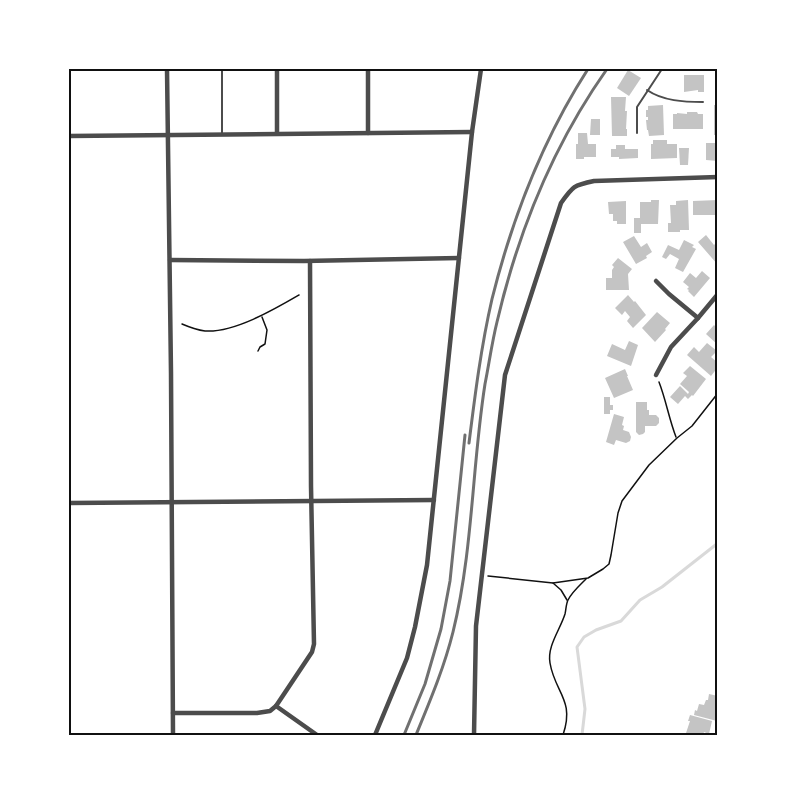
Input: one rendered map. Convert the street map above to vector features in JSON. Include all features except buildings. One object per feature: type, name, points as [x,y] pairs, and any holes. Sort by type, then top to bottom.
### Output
[{"type":"street","points":[[167,69],[173,735]]},
{"type":"street","points":[[277,69],[277,133]]},
{"type":"street","points":[[368,69],[368,133]]},
{"type":"street","points":[[375,735],[407,658],[427,565],[472,132],[481,69]]},
{"type":"street","points":[[69,136],[472,132]]},
{"type":"street","points":[[474,735],[476,626],[505,375],[561,203],[576,185],[603,181],[718,177]]},
{"type":"street","points":[[170,260],[310,261],[459,258]]},
{"type":"street","points":[[173,713],[270,711],[276,706],[312,652],[314,644],[310,261]]},
{"type":"street","points":[[656,281],[698,318]]},
{"type":"street","points":[[656,375],[671,346],[718,294]]},
{"type":"street","points":[[69,503],[434,500]]},
{"type":"street","points":[[276,706],[317,735]]},
{"type":"lane","points":[[222,69],[222,134]]},
{"type":"lane","points":[[637,132],[637,107],[662,69]]},
{"type":"lane","points":[[647,90],[654,95],[683,102],[703,102]]},
{"type":"path","points":[[182,324],[205,331],[230,327],[262,316],[299,295]]},
{"type":"path","points":[[258,351],[265,344],[267,330],[262,316]]},
{"type":"path","points":[[656,375],[664,393],[671,424],[677,438]]},
{"type":"path","points":[[563,735],[568,717],[567,706],[550,661],[552,646],[568,601],[575,590],[588,578],[609,564],[622,501],[649,465],[692,426],[718,393]]},
{"type":"path","points":[[482,576],[553,583],[588,578]]},
{"type":"path","points":[[553,583],[568,601]]},
{"type":"waterway","points":[[582,735],[585,709],[577,647],[584,637],[621,621],[640,600],[662,587],[718,543]]},
{"type":"railway","points":[[469,443],[488,317],[509,239],[543,151],[588,69]]},
{"type":"railway","points":[[416,735],[445,658],[460,601],[485,384],[506,288],[527,222],[554,158],[607,69]]},
{"type":"railway","points":[[404,735],[425,684],[441,629],[450,581],[465,435]]}]
